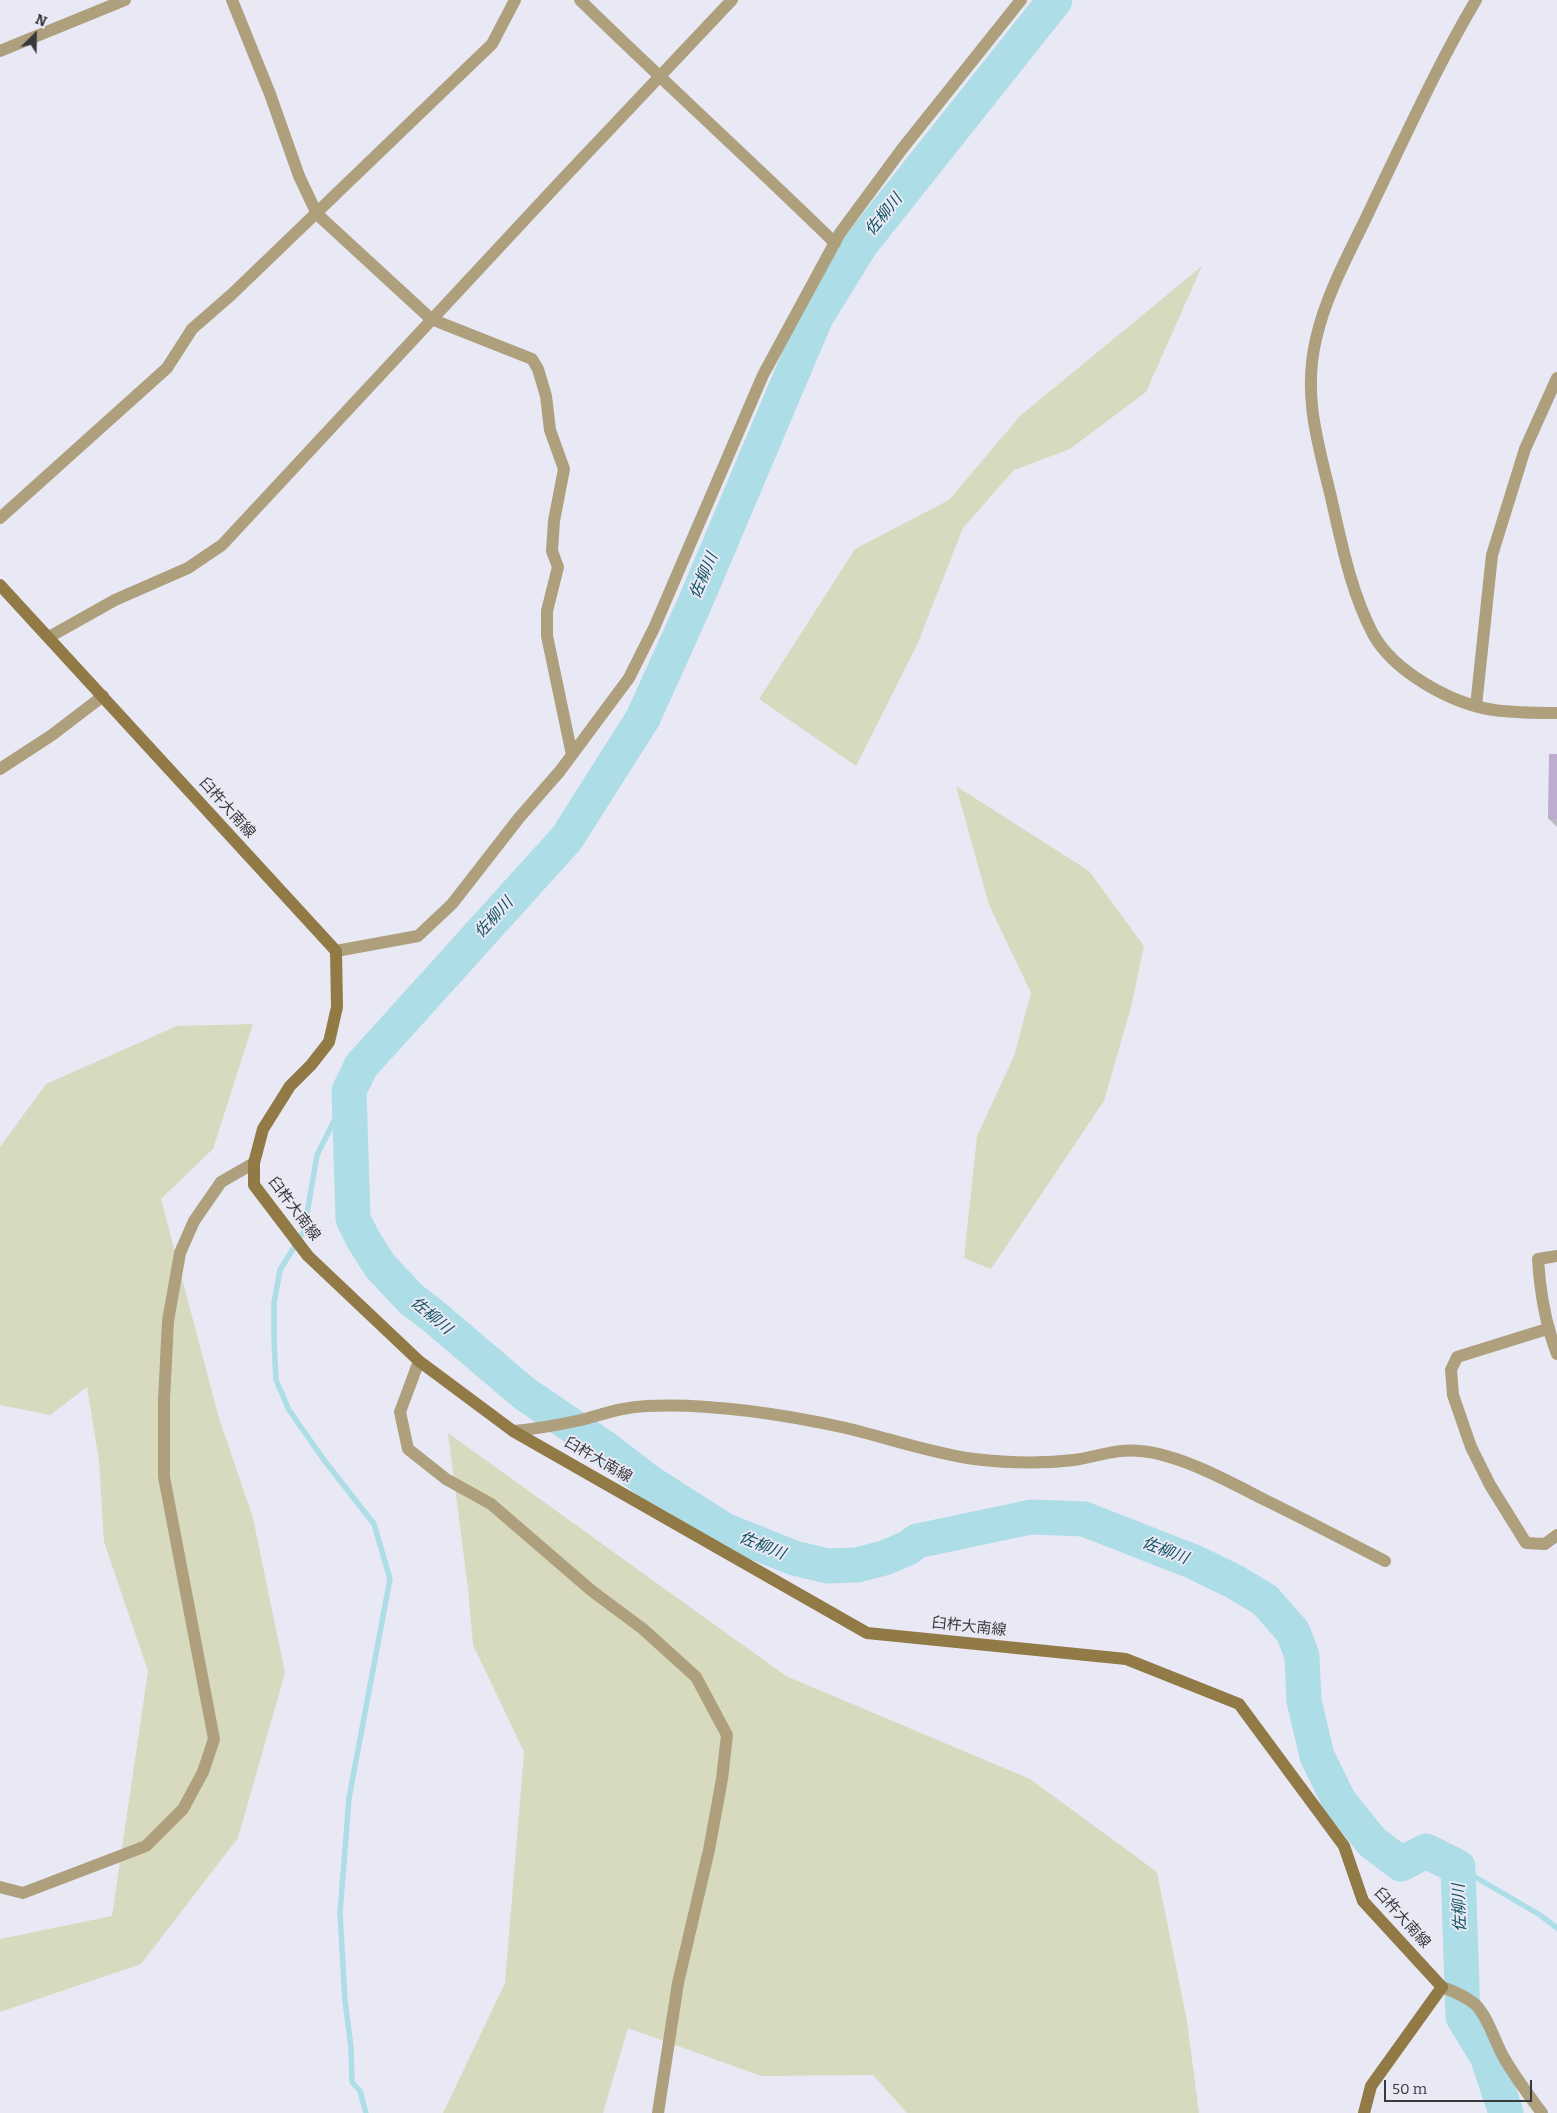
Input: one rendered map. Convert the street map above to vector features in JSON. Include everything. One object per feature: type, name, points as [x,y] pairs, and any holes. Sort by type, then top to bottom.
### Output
[{"type":"main road","name":"臼杵大南線","points":[[0,585],[336,951],[336,1007],[329,1042],[311,1065],[290,1086],[263,1129],[254,1163],[254,1185],[308,1256],[419,1361],[513,1431],[867,1633],[1126,1658],[1239,1704],[1344,1846],[1363,1901],[1442,1986]]},
{"type":"main road","points":[[1364,2113],[1372,2086],[1442,1986]]},
{"type":"street","points":[[0,51],[125,0]]},
{"type":"street","points":[[232,0],[270,94],[299,176],[317,214],[431,319],[532,359],[538,369],[546,396],[550,430],[564,469],[554,520],[552,551],[558,567],[547,611],[547,636],[572,755]]},
{"type":"street","points":[[0,518],[167,368],[192,329],[231,296],[492,44],[515,0]]},
{"type":"street","points":[[580,0],[659,77],[753,162],[835,243]]},
{"type":"street","points":[[49,637],[115,600],[188,568],[222,545],[431,319],[732,0]]},
{"type":"street","points":[[336,951],[418,936],[452,904],[519,818],[560,772],[629,678],[654,628],[763,375],[835,243],[902,149],[1021,0]]},
{"type":"street","points":[[1476,0],[1397,153],[1323,312],[1314,350],[1310,391],[1311,413],[1346,561],[1362,609],[1374,636],[1397,662],[1426,685],[1460,702],[1515,712],[1557,713]]},
{"type":"street","points":[[1476,706],[1492,555],[1525,449],[1557,378]]},
{"type":"street","points":[[1,767],[52,735],[103,696]]},
{"type":"street","points":[[0,1887],[23,1893],[146,1846],[183,1809],[203,1772],[214,1739],[164,1477],[164,1400],[168,1321],[180,1253],[194,1221],[220,1182],[254,1163]]},
{"type":"street","points":[[1557,1256],[1538,1259],[1540,1290],[1547,1329],[1557,1354]]},
{"type":"street","points":[[1547,1329],[1458,1357],[1451,1370],[1453,1395],[1471,1447],[1494,1492],[1526,1543],[1545,1544],[1557,1535]]},
{"type":"street","points":[[419,1361],[400,1412],[408,1449],[446,1478],[491,1504],[592,1591],[643,1629],[690,1671],[696,1677],[727,1735],[722,1779],[709,1850],[678,1983],[658,2113]]},
{"type":"street","points":[[513,1431],[539,1429],[583,1420],[616,1409],[648,1406],[705,1407],[826,1424],[948,1456],[998,1462],[1041,1464],[1078,1459],[1106,1452],[1141,1451],[1184,1462],[1228,1481],[1385,1561]]},
{"type":"street","points":[[1442,1986],[1475,2005],[1486,2020],[1509,2068],[1542,2113]]},
{"type":"green space","points":[[1202,266],[1146,392],[1070,449],[1014,470],[963,528],[917,645],[856,766],[759,699],[855,549],[949,500],[1020,416]]},
{"type":"green space","points":[[956,786],[1089,871],[1144,946],[1131,1007],[1104,1101],[991,1269],[964,1258],[977,1136],[1014,1056],[1031,993],[989,905]]},
{"type":"green space","points":[[253,1024],[213,1149],[161,1199],[219,1418],[253,1518],[285,1673],[238,1838],[141,1964],[0,2012],[0,1939],[112,1916],[148,1671],[104,1542],[99,1461],[87,1387],[50,1415],[0,1405],[0,1147],[46,1084],[177,1026]]},
{"type":"green space","points":[[448,1433],[786,1676],[1030,1779],[1157,1872],[1187,2021],[1199,2113],[907,2113],[873,2075],[761,2076],[628,2028],[603,2113],[443,2113],[505,1983],[524,1752],[473,1645],[468,1589]]},
{"type":"building","points":[[1549,754],[1557,754],[1557,819],[1548,819]]},
{"type":"waterway","name":"佐柳川","points":[[1055,0],[861,244],[816,317],[694,605],[643,718],[567,838],[361,1066],[349,1091],[353,1219],[380,1266],[411,1299],[525,1394],[605,1448],[649,1482],[724,1530],[794,1558],[827,1566],[857,1565],[884,1558],[908,1548],[917,1541],[1031,1517],[1084,1519],[1194,1562],[1235,1582],[1265,1600],[1293,1632],[1302,1656],[1304,1701],[1317,1756],[1339,1801],[1372,1842],[1401,1864],[1426,1851],[1458,1867],[1463,2017],[1487,2056],[1506,2113]]},
{"type":"waterway","points":[[349,1091],[317,1155],[304,1231],[280,1270],[274,1303],[274,1339],[276,1380],[289,1410],[324,1460],[374,1524],[390,1579],[349,1798],[340,1913],[352,2082],[360,2091],[366,2113]]},
{"type":"waterway","points":[[1458,1867],[1540,1915],[1557,1928]]}]
